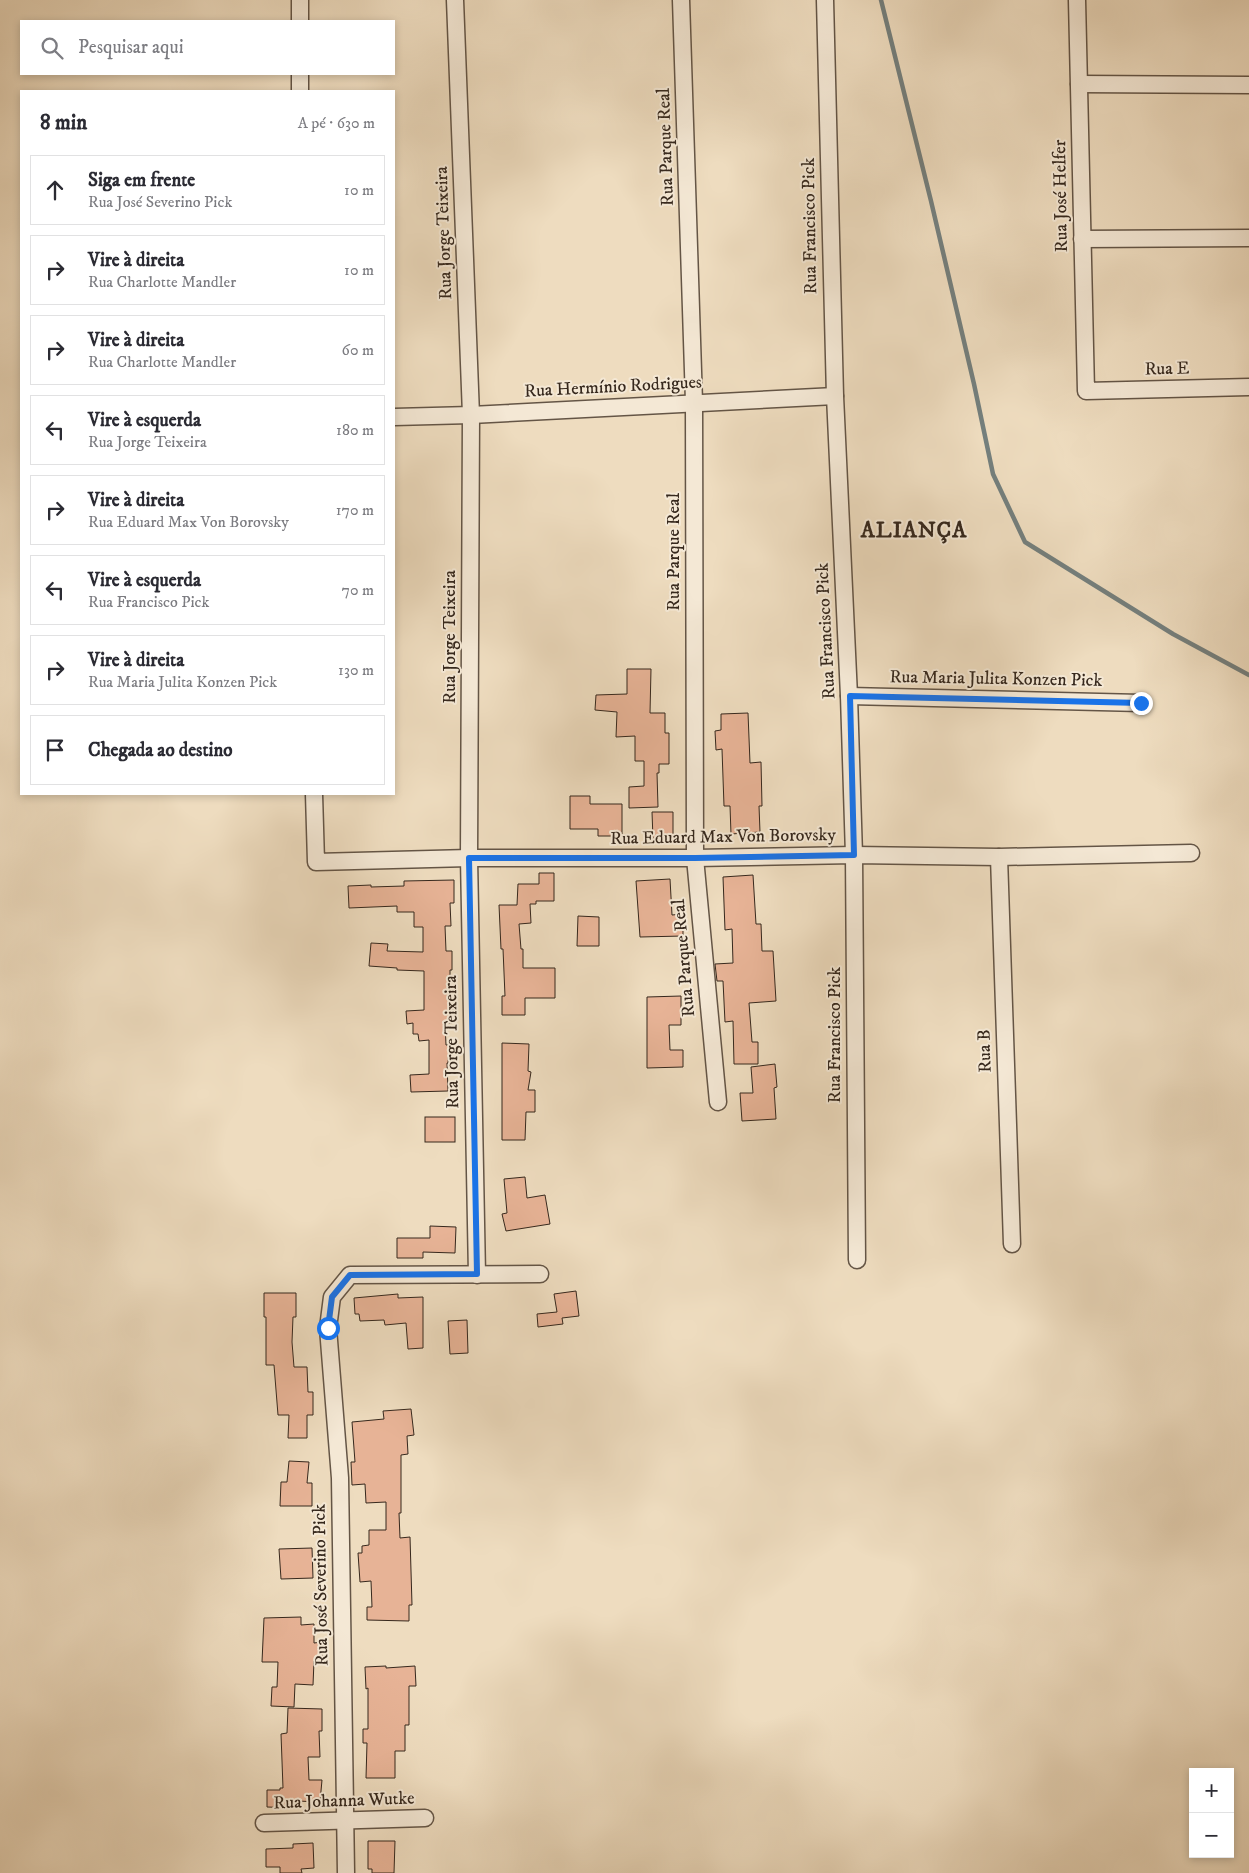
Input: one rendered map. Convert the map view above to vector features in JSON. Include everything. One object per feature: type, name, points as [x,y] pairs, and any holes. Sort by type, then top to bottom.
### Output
[{"type":"street","points":[[300,0],[300,20]]},
{"type":"street","name":"Rua Jorge Teixeira","points":[[455,0],[471,415],[469,858],[477,1274]]},
{"type":"street","name":"Rua Parque Real","points":[[681,0],[694,402],[695,858],[718,1102]]},
{"type":"street","name":"Rua Francisco Pick","points":[[825,0],[835,396],[850,696],[854,855],[857,1260]]},
{"type":"street","name":"Rua José Helfer","points":[[1076,0],[1086,391]]},
{"type":"street","points":[[300,75],[300,90]]},
{"type":"street","points":[[1079,84],[1249,85]]},
{"type":"street","points":[[1082,239],[1249,238]]},
{"type":"street","name":"Rua E","points":[[1086,391],[1249,387]]},
{"type":"street","name":"Rua Hermínio Rodrigues","points":[[395,417],[471,415],[835,396]]},
{"type":"street","name":"Rua Maria Julita Konzen Pick","points":[[850,696],[1141,703]]},
{"type":"street","name":"Rua Eduard Max Von Borovsky","points":[[314,795],[316,862],[469,858],[695,858],[854,855],[999,857],[1191,853]]},
{"type":"street","name":"Rua B","points":[[999,857],[1012,1244]]},
{"type":"street","points":[[477,1274],[540,1274]]},
{"type":"street","name":"Rua José Severino Pick","points":[[346,1873],[340,1478],[328,1328],[332,1297],[350,1275],[477,1274]]},
{"type":"street","name":"Rua Johanna Wutke","points":[[264,1823],[425,1818]]},
{"type":"building","points":[[627,669],[651,669],[650,713],[665,713],[665,733],[669,733],[669,764],[659,764],[659,773],[657,773],[658,807],[629,808],[629,787],[644,786],[644,761],[635,761],[635,736],[616,737],[617,712],[595,710],[596,695],[627,694]]},
{"type":"building","points":[[748,713],[750,763],[761,762],[762,806],[759,806],[760,832],[731,834],[730,806],[724,806],[722,749],[716,750],[715,731],[721,730],[721,714]]},
{"type":"building","points":[[570,796],[590,796],[590,804],[622,804],[622,836],[598,836],[598,829],[570,829]]},
{"type":"building","points":[[652,812],[673,812],[673,838],[653,839]]},
{"type":"building","points":[[539,873],[554,873],[554,901],[536,901],[536,904],[530,904],[531,923],[519,924],[521,949],[523,949],[523,968],[555,968],[555,998],[525,998],[525,1015],[502,1015],[502,996],[505,996],[499,905],[517,905],[518,884],[539,884]]},
{"type":"building","points":[[753,875],[756,924],[761,924],[762,951],[773,951],[776,1001],[749,1003],[752,1042],[758,1042],[758,1064],[734,1064],[733,1021],[725,1022],[723,981],[717,981],[715,964],[733,963],[732,929],[725,930],[723,877]]},
{"type":"building","points":[[670,879],[672,915],[683,914],[683,936],[640,937],[636,881]]},
{"type":"building","points":[[454,880],[454,903],[450,903],[451,926],[445,926],[446,951],[452,951],[450,1010],[453,1009],[453,1023],[445,1023],[446,1045],[449,1045],[447,1063],[448,1091],[411,1092],[410,1075],[429,1074],[429,1040],[419,1041],[418,1034],[413,1034],[413,1023],[407,1024],[406,1011],[424,1010],[424,971],[369,966],[371,943],[388,944],[387,951],[423,952],[423,927],[414,927],[414,912],[397,912],[397,906],[349,908],[348,886],[404,886],[404,881]]},
{"type":"building","points":[[578,916],[599,917],[599,946],[577,946]]},
{"type":"building","points":[[681,996],[681,1025],[669,1025],[670,1050],[683,1050],[683,1067],[647,1068],[647,997]]},
{"type":"building","points":[[502,1043],[529,1044],[528,1071],[531,1072],[528,1090],[535,1090],[535,1112],[526,1112],[525,1140],[502,1140]]},
{"type":"building","points":[[775,1064],[777,1087],[774,1088],[776,1119],[742,1121],[740,1093],[753,1093],[751,1067]]},
{"type":"building","points":[[425,1117],[455,1117],[455,1142],[425,1142]]},
{"type":"building","points":[[525,1177],[527,1198],[545,1195],[550,1224],[506,1231],[502,1214],[507,1213],[504,1179]]},
{"type":"building","points":[[430,1226],[456,1227],[455,1253],[423,1252],[423,1258],[397,1258],[397,1238],[430,1238]]},
{"type":"building","points":[[576,1291],[579,1316],[562,1318],[563,1324],[538,1327],[537,1314],[557,1312],[554,1294]]},
{"type":"building","points":[[264,1293],[296,1293],[296,1317],[293,1317],[292,1342],[294,1367],[307,1367],[308,1392],[313,1392],[313,1415],[307,1415],[307,1438],[288,1438],[289,1415],[278,1415],[274,1365],[266,1365]]},
{"type":"building","points":[[398,1294],[398,1298],[423,1297],[423,1348],[408,1349],[406,1323],[385,1325],[384,1320],[360,1321],[359,1314],[355,1314],[354,1298]]},
{"type":"building","points":[[467,1320],[468,1353],[450,1354],[448,1321]]},
{"type":"building","points":[[411,1409],[414,1435],[407,1436],[408,1454],[401,1455],[401,1513],[399,1513],[400,1538],[410,1537],[412,1605],[409,1605],[409,1621],[367,1620],[367,1607],[372,1607],[371,1581],[360,1582],[358,1553],[362,1553],[362,1546],[369,1545],[369,1530],[386,1530],[386,1502],[366,1503],[365,1484],[352,1485],[351,1462],[355,1462],[352,1422],[384,1419],[383,1411]]},
{"type":"building","points":[[289,1461],[309,1462],[307,1483],[312,1483],[312,1506],[280,1506],[281,1482],[287,1482]]},
{"type":"building","points":[[312,1548],[313,1578],[281,1579],[279,1549]]},
{"type":"building","points":[[301,1617],[301,1625],[314,1624],[314,1643],[322,1642],[322,1661],[314,1661],[313,1685],[295,1684],[294,1707],[271,1706],[272,1687],[277,1687],[278,1662],[262,1662],[264,1618]]},
{"type":"building","points":[[386,1666],[386,1668],[415,1666],[416,1686],[409,1686],[409,1725],[405,1725],[405,1751],[395,1751],[395,1778],[366,1778],[367,1743],[363,1743],[363,1729],[368,1729],[368,1688],[366,1689],[365,1667]]},
{"type":"building","points":[[288,1708],[322,1709],[322,1731],[319,1731],[320,1757],[308,1757],[309,1780],[322,1780],[320,1802],[297,1801],[297,1808],[267,1807],[267,1790],[280,1790],[280,1788],[283,1788],[281,1734],[287,1733]]},
{"type":"building","points":[[368,1841],[395,1841],[394,1873],[372,1873],[372,1869],[368,1869]]},
{"type":"building","points":[[313,1843],[314,1868],[301,1869],[302,1873],[280,1873],[280,1867],[266,1867],[266,1849],[293,1848],[293,1844]]},
{"type":"waterway","points":[[881,0],[931,201],[993,474],[1025,542],[1173,634],[1249,675]]},
{"type":"district","name":"ALIANÇA","points":[[914,530]]},
{"type":"route","points":[[328,1328],[332,1297],[350,1275],[477,1274],[469,858],[695,858],[854,855],[850,696],[1141,703]]}]
